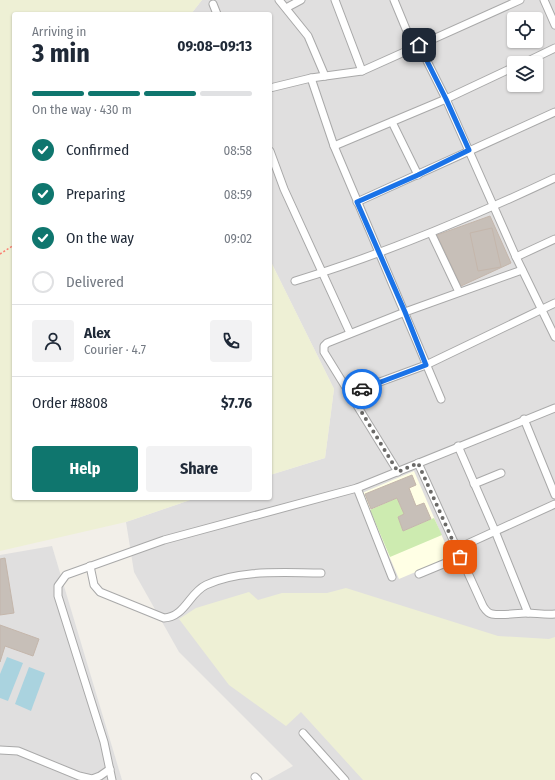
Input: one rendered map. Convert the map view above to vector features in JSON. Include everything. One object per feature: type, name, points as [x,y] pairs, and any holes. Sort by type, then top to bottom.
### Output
[{"type":"street","points":[[279,0],[308,36],[325,76]]},
{"type":"street","points":[[286,8],[301,0]]},
{"type":"street","points":[[335,0],[362,71]]},
{"type":"street","points":[[394,0],[406,29],[411,38],[419,45],[446,99],[516,257],[555,337]]},
{"type":"street","points":[[272,88],[311,78],[362,71],[520,0]]},
{"type":"street","points":[[544,0],[555,25]]},
{"type":"street","points":[[213,4],[216,12]]},
{"type":"street","points":[[538,56],[555,48]]},
{"type":"street","points":[[334,146],[446,99],[507,70]]},
{"type":"street","points":[[311,78],[334,146],[441,399]]},
{"type":"street","points":[[357,202],[555,112]]},
{"type":"street","points":[[392,122],[418,175]]},
{"type":"street","points":[[272,156],[284,189],[350,334]]},
{"type":"street","points":[[294,281],[431,233],[494,207],[555,178]]},
{"type":"street","points":[[431,233],[459,292]]},
{"type":"street","points":[[516,257],[555,239]]},
{"type":"street","points":[[398,472],[323,350],[324,346],[327,343],[405,312],[522,270]]},
{"type":"street","points":[[350,393],[426,365],[555,303]]},
{"type":"street","points":[[112,780],[104,742],[58,596],[58,586],[66,575],[164,540],[357,488],[555,408]]},
{"type":"street","points":[[524,420],[555,495]]},
{"type":"street","points":[[458,446],[496,531],[528,613]]},
{"type":"street","points":[[418,463],[482,606],[491,614],[555,614]]},
{"type":"street","points":[[474,484],[501,472]]},
{"type":"street","points":[[357,488],[392,577]]},
{"type":"street","points":[[456,549],[555,504]]},
{"type":"street","points":[[419,574],[460,557]]},
{"type":"street","points":[[90,566],[94,585],[100,592],[164,618],[168,618],[181,611],[203,586],[225,579],[246,574],[321,573]]},
{"type":"street","points":[[303,733],[345,780]]},
{"type":"street","points":[[0,750],[18,751],[79,776],[92,779],[100,776],[110,769]]},
{"type":"path","points":[[0,254],[12,245]]},
{"type":"shaded area","points":[[0,0],[202,0],[193,12],[12,12],[12,500],[190,500],[126,522],[0,551]]},
{"type":"shaded area","points":[[202,0],[555,0],[555,780],[268,780],[293,766],[179,652],[134,572],[126,522],[190,500],[272,500],[272,474],[325,458],[334,389],[272,264],[272,12],[193,12]]},
{"type":"shaded area","points":[[272,264],[334,389],[325,458],[272,474]]},
{"type":"shaded area","points":[[414,471],[451,557],[399,579],[362,493]]},
{"type":"shaded area","points":[[52,546],[122,780],[0,780],[0,555]]},
{"type":"shaded area","points":[[346,588],[498,636],[549,639],[555,637],[555,780],[363,780],[301,712],[286,726],[229,685],[179,619],[196,608],[249,592],[258,600],[282,593],[327,593]]},
{"type":"green space","points":[[397,498],[404,514],[398,517],[403,531],[434,518],[442,535],[390,557],[370,510]]},
{"type":"water","points":[[7,657],[23,663],[8,701],[0,698],[0,674]]},
{"type":"water","points":[[29,667],[45,673],[31,711],[15,704]]},
{"type":"building","points":[[490,216],[511,263],[461,286],[437,235]]},
{"type":"building","points":[[492,228],[501,267],[478,271],[470,233]]},
{"type":"building","points":[[412,475],[416,485],[409,488],[416,506],[424,503],[431,519],[403,531],[398,517],[404,514],[397,498],[371,509],[365,494]]},
{"type":"building","points":[[5,558],[14,613],[0,615],[0,559]]},
{"type":"building","points":[[0,625],[39,639],[33,656],[5,646],[0,662]]},
{"type":"way so far","points":[[362,389],[350,393],[398,472],[418,463],[460,557]]},
{"type":"route","points":[[362,389],[426,365],[405,312],[357,202],[469,150],[419,45]]}]
